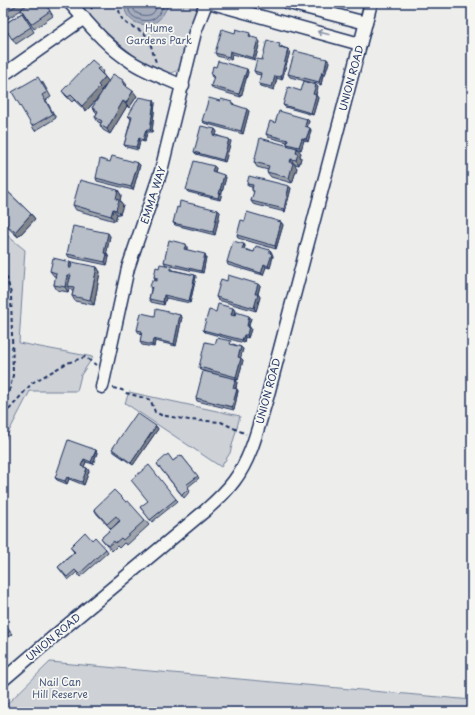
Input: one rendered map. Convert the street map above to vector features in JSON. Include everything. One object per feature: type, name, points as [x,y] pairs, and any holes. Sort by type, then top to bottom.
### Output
[{"type":"street","points":[[70,3],[109,45],[119,53],[156,75],[183,86]]},
{"type":"street","name":"EMMA WAY","points":[[102,387],[128,268],[161,171],[195,32],[206,3]]},
{"type":"street","points":[[212,3],[360,44]]},
{"type":"street","points":[[289,3],[366,23]]},
{"type":"street","name":"UNION ROAD","points":[[3,680],[222,496],[235,481],[244,466],[256,437],[371,3]]},
{"type":"street","points":[[3,75],[84,18]]},
{"type":"path","points":[[119,3],[118,8],[121,18],[126,23],[144,33],[148,38],[158,67],[156,75]]},
{"type":"path","points":[[3,263],[11,294],[13,374],[9,392],[3,402]]},
{"type":"path","points":[[3,413],[7,412],[32,383],[67,363],[85,357],[98,367]]},
{"type":"path","points":[[102,387],[115,388],[126,393],[148,398],[151,401],[155,412],[161,415],[189,420],[221,422],[242,433],[256,437]]},
{"type":"green space","name":"Hume Gardens Park","points":[[77,3],[202,3],[182,65],[174,72],[170,73],[160,71],[134,56],[95,22]]},
{"type":"green space","points":[[3,232],[25,250],[19,343],[93,357],[81,375],[77,391],[30,391],[3,443]]},
{"type":"green space","points":[[129,392],[240,416],[230,453],[221,467],[125,403]]},
{"type":"green space","name":"Nail Can Hill Reserve","points":[[50,662],[472,700],[472,712],[3,712],[3,708]]},
{"type":"water","points":[[125,3],[169,3],[159,20],[152,24],[146,25],[130,19],[125,9]]},
{"type":"building","points":[[4,3],[20,3],[3,14]]},
{"type":"building","points":[[30,3],[45,3],[50,11],[31,24],[21,9]]},
{"type":"building","points":[[22,13],[31,27],[12,39],[3,25]]},
{"type":"building","points":[[222,29],[235,33],[236,29],[250,33],[249,36],[258,39],[253,58],[230,51],[229,57],[215,53]]},
{"type":"building","points":[[267,40],[280,44],[279,47],[288,49],[281,77],[275,76],[272,87],[259,84],[261,73],[254,71],[257,59],[262,60]]},
{"type":"building","points":[[295,51],[327,59],[324,73],[322,72],[319,82],[288,74]]},
{"type":"building","points":[[92,60],[100,67],[97,69],[105,77],[98,85],[100,87],[82,106],[71,95],[68,97],[62,91]]},
{"type":"building","points":[[218,61],[247,69],[239,94],[211,86],[214,76],[211,75],[213,66],[216,67]]},
{"type":"building","points":[[113,74],[123,80],[122,82],[125,84],[124,85],[133,91],[126,103],[123,101],[107,129],[100,125],[102,121],[95,117],[98,111],[92,108]]},
{"type":"building","points":[[38,77],[47,92],[42,95],[53,114],[32,126],[12,92]]},
{"type":"building","points":[[304,81],[316,85],[313,94],[316,95],[311,113],[283,105],[288,87],[301,91]]},
{"type":"building","points":[[139,97],[154,100],[150,130],[146,130],[143,140],[139,138],[136,147],[124,145],[132,117],[128,116]]},
{"type":"building","points":[[209,98],[232,102],[232,104],[247,109],[241,131],[202,121]]},
{"type":"building","points":[[279,111],[307,119],[305,126],[310,128],[306,139],[302,138],[299,147],[287,144],[288,140],[266,134],[270,121],[275,123]]},
{"type":"building","points":[[201,126],[215,129],[213,135],[229,139],[223,160],[194,152]]},
{"type":"building","points":[[260,138],[297,148],[296,153],[298,154],[296,160],[291,159],[290,162],[293,163],[289,178],[267,172],[269,166],[254,162]]},
{"type":"building","points":[[112,156],[138,163],[131,187],[96,178],[100,159],[110,162]]},
{"type":"building","points":[[194,161],[214,166],[212,171],[224,175],[218,198],[186,190]]},
{"type":"building","points":[[249,176],[289,186],[284,209],[251,201],[254,191],[252,190],[253,185],[247,184]]},
{"type":"building","points":[[80,180],[118,190],[116,199],[119,200],[116,210],[113,209],[111,216],[73,205]]},
{"type":"building","points":[[3,187],[31,214],[15,232],[3,221]]},
{"type":"building","points":[[180,201],[218,210],[213,232],[173,223]]},
{"type":"building","points":[[247,212],[281,222],[275,246],[237,235],[241,220],[245,221]]},
{"type":"building","points":[[73,226],[108,233],[104,253],[107,254],[105,262],[67,254]]},
{"type":"building","points":[[169,240],[186,244],[184,249],[205,254],[201,271],[164,262]]},
{"type":"building","points":[[233,241],[244,244],[242,249],[254,252],[256,246],[270,250],[270,253],[272,254],[268,266],[264,264],[261,273],[227,262]]},
{"type":"building","points":[[53,258],[70,262],[69,268],[71,268],[72,262],[97,267],[90,300],[72,296],[74,287],[68,286],[71,275],[67,275],[65,287],[54,285],[56,273],[50,271]]},
{"type":"building","points":[[160,264],[171,266],[171,270],[195,275],[189,301],[164,295],[163,302],[149,299],[152,280],[157,281],[157,278],[154,277],[156,267],[159,268]]},
{"type":"building","points":[[228,275],[258,284],[255,294],[258,294],[254,308],[216,297],[221,279],[227,281]]},
{"type":"building","points":[[218,304],[233,308],[231,315],[235,316],[236,312],[249,316],[247,335],[244,335],[242,340],[203,330],[209,310],[216,312]]},
{"type":"building","points":[[156,309],[180,315],[174,344],[153,339],[152,345],[140,342],[142,331],[137,330],[141,313],[155,316]]},
{"type":"building","points":[[217,338],[231,341],[230,344],[241,347],[238,357],[241,358],[236,377],[199,367],[205,342],[215,344]]},
{"type":"building","points":[[203,371],[236,379],[233,388],[237,389],[232,407],[196,398]]},
{"type":"building","points":[[137,413],[156,426],[131,463],[112,449]]},
{"type":"building","points":[[68,440],[96,450],[91,462],[84,459],[81,466],[87,468],[82,482],[67,477],[65,481],[55,478]]},
{"type":"building","points":[[168,454],[173,461],[181,455],[198,476],[186,485],[189,488],[182,495],[157,464]]},
{"type":"building","points":[[149,465],[176,499],[150,520],[140,507],[148,501],[131,480]]},
{"type":"building","points":[[114,490],[126,502],[128,501],[145,520],[123,540],[121,538],[108,546],[101,538],[120,521],[116,516],[107,524],[94,509]]},
{"type":"building","points":[[85,532],[92,540],[95,537],[106,549],[79,574],[75,570],[67,577],[58,567],[75,552],[70,547]]},
{"type":"building","points":[[3,623],[10,631],[3,637]]}]
